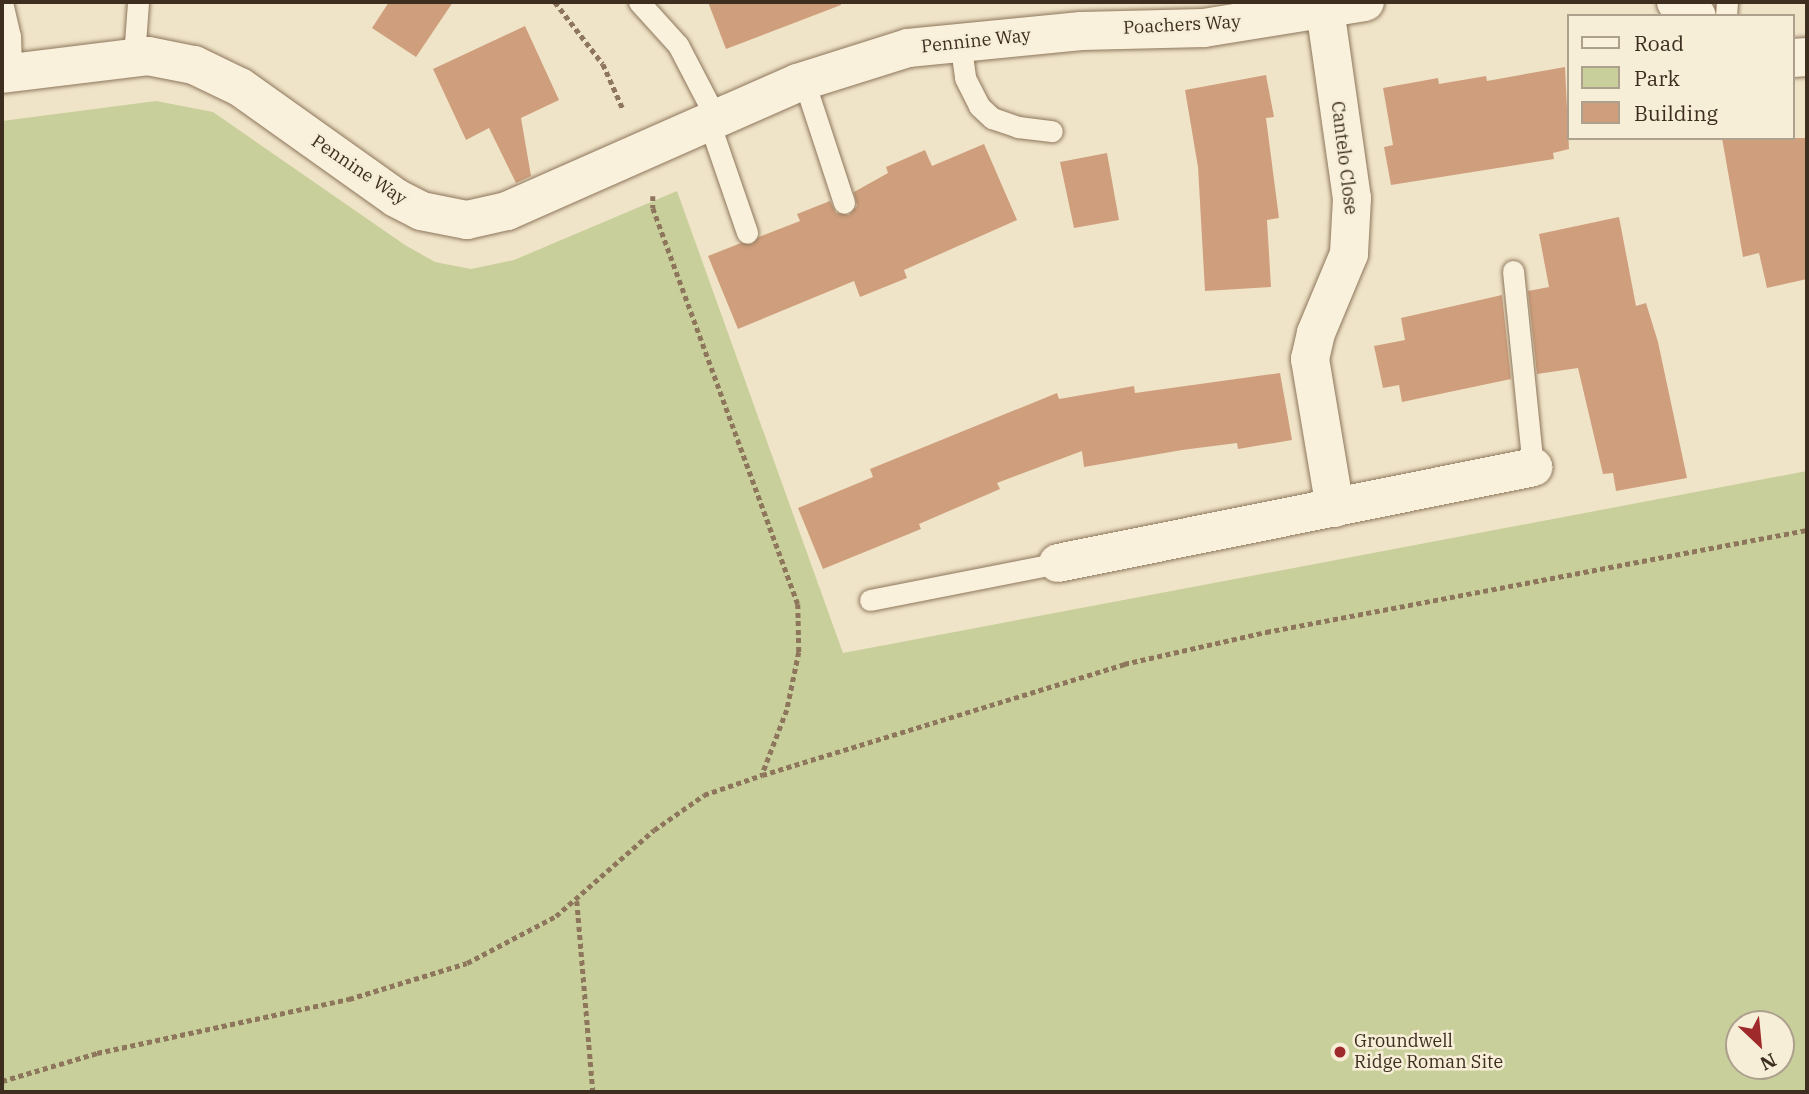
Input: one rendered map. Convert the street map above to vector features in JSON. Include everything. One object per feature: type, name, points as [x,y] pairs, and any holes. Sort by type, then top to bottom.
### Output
[{"type":"street","name":"Poachers Way","points":[[1080,16],[1204,28],[1365,2]]},
{"type":"street","points":[[1676,2],[1694,14]]},
{"type":"street","name":"Cantelo Close","points":[[1325,9],[1352,198],[1349,254],[1316,333],[1310,359],[1335,508]]},
{"type":"street","name":"Pennine Way","points":[[6,73],[134,57],[168,59],[218,72],[396,198],[443,217],[467,220],[507,211],[641,148],[804,81],[908,48],[960,41],[1080,16]]},
{"type":"street","points":[[1058,563],[1533,467]]},
{"type":"lane","points":[[2,2],[10,36],[6,73]]},
{"type":"lane","points":[[134,57],[138,2]]},
{"type":"lane","points":[[639,2],[678,45],[711,118],[747,232]]},
{"type":"lane","points":[[960,41],[965,78],[979,106],[992,118],[1018,127],[1052,131]]},
{"type":"lane","points":[[804,81],[844,203]]},
{"type":"lane","points":[[1513,271],[1533,467]]},
{"type":"lane","points":[[870,600],[1058,563]]},
{"type":"path","points":[[555,2],[603,64],[641,148],[653,180],[653,208],[798,604],[799,652],[787,710],[762,775]]},
{"type":"path","points":[[2,1082],[97,1053],[405,985],[518,938],[577,900],[654,830],[694,802],[762,775],[1124,664],[1266,632],[1807,530]]},
{"type":"path","points":[[577,900],[593,1092]]},
{"type":"green space","points":[[156,101],[213,112],[405,245],[435,262],[471,269],[514,260],[677,191],[843,653],[1807,471],[1807,1092],[2,1092],[2,121]]},
{"type":"building","points":[[389,2],[453,2],[416,57],[372,28]]},
{"type":"building","points":[[708,2],[841,2],[841,5],[726,49]]},
{"type":"building","points":[[525,26],[559,100],[521,118],[531,176],[516,183],[489,128],[466,140],[433,69]]},
{"type":"building","points":[[1565,67],[1569,149],[1553,153],[1554,159],[1391,185],[1384,147],[1393,145],[1383,88],[1438,78],[1439,84],[1486,76],[1487,81]]},
{"type":"building","points":[[1266,75],[1274,117],[1266,118],[1279,218],[1267,220],[1271,287],[1205,291],[1198,167],[1185,90]]},
{"type":"building","points":[[1807,138],[1807,279],[1767,288],[1759,253],[1743,257],[1722,140]]},
{"type":"building","points":[[984,144],[1017,220],[904,270],[907,278],[860,297],[854,281],[738,329],[708,256],[741,243],[752,244],[759,237],[800,221],[797,214],[830,201],[836,213],[849,215],[857,206],[854,192],[888,173],[886,167],[925,150],[932,166]]},
{"type":"building","points":[[1107,153],[1119,220],[1074,228],[1060,162]]},
{"type":"building","points":[[1619,217],[1636,306],[1646,303],[1658,342],[1687,478],[1616,491],[1613,473],[1603,474],[1578,368],[1537,374],[1528,291],[1549,287],[1539,234]]},
{"type":"building","points":[[1502,295],[1511,379],[1402,402],[1399,385],[1383,388],[1374,346],[1405,340],[1401,318]]},
{"type":"building","points":[[1280,373],[1292,440],[1238,449],[1237,443],[1182,450],[1084,467],[1082,451],[997,483],[1000,489],[919,524],[921,529],[823,569],[798,508],[873,477],[870,469],[1057,393],[1059,399],[1134,386],[1135,393]]},
{"type":"place","name":"Groundwell Ridge Roman Site","points":[[1340,1052]]}]
